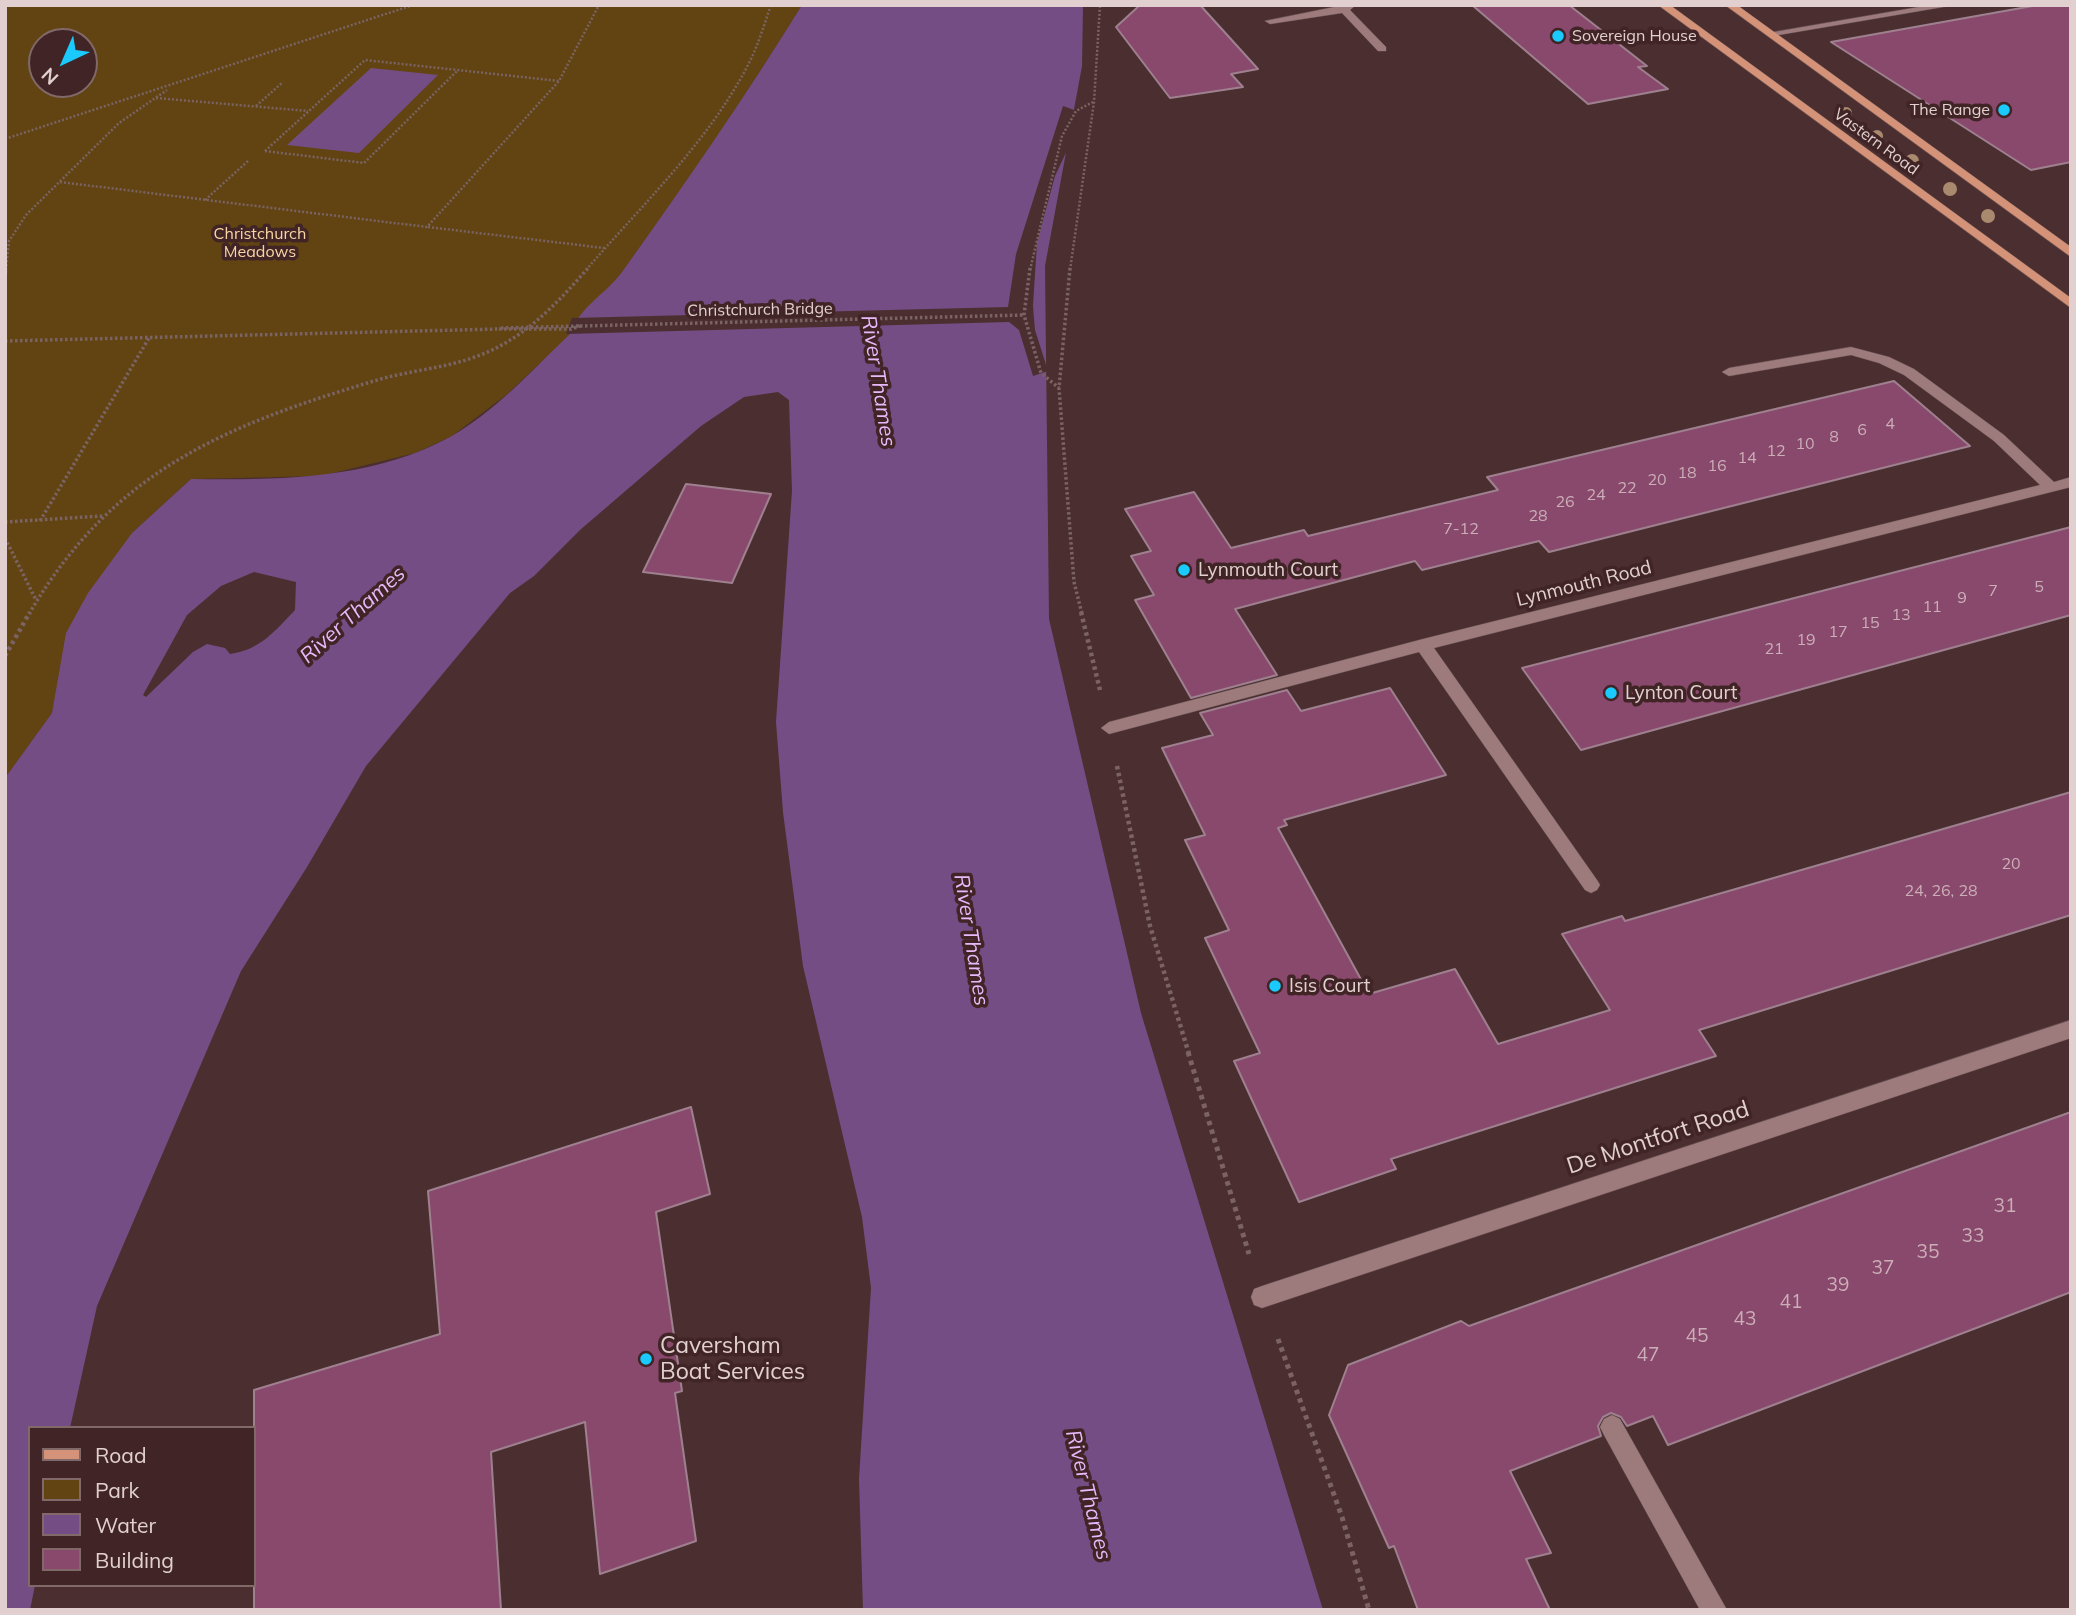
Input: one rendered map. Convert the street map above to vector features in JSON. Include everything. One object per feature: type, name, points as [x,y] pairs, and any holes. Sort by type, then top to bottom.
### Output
[{"type":"main road","name":"Vastern Road","points":[[1663,5],[2071,304]]},
{"type":"main road","name":"Vastern Road","points":[[1730,5],[1773,33],[2071,253]]},
{"type":"street","points":[[1773,33],[1950,5]]},
{"type":"street","points":[[1270,21],[1348,8],[1382,49]]},
{"type":"street","points":[[1730,372],[1851,351],[1884,360],[1909,372],[1998,438],[2051,487]]},
{"type":"street","name":"Lynmouth Road","points":[[1109,728],[1423,645],[2071,482]]},
{"type":"street","points":[[1423,645],[1591,885]]},
{"type":"street","name":"De Montfort Road","points":[[1262,1297],[2071,1029]]},
{"type":"street","points":[[1612,1427],[1714,1610]]},
{"type":"path","points":[[5,139],[413,5]]},
{"type":"path","points":[[427,227],[559,81],[599,5]]},
{"type":"path","points":[[5,656],[36,601],[69,552],[103,516],[150,477],[206,443],[283,410],[380,380],[444,368],[502,346],[540,321],[681,163],[747,69],[771,5]]},
{"type":"path","points":[[1100,5],[1094,102],[1072,252],[1059,388],[1074,582],[1109,728],[1150,926],[1262,1297],[1342,1517],[1369,1610]]},
{"type":"path","points":[[458,70],[364,163],[265,151],[365,60],[458,70],[559,81]]},
{"type":"path","points":[[255,106],[283,82]]},
{"type":"path","points":[[5,278],[9,241],[26,215],[119,123],[173,86]]},
{"type":"path","points":[[156,98],[309,111]]},
{"type":"path","points":[[1059,388],[1041,373],[1024,316],[1026,288],[1062,136],[1076,111],[1094,102]]},
{"type":"path","points":[[205,200],[248,161]]},
{"type":"path","points":[[60,182],[605,248]]},
{"type":"path","name":"Christchurch Bridge","points":[[5,341],[499,329],[519,331],[580,326],[1024,316]]},
{"type":"path","points":[[40,521],[150,337]]},
{"type":"path","points":[[5,522],[103,516]]},
{"type":"path","points":[[5,538],[36,601]]},
{"type":"green space","name":"Christchurch Meadows","points":[[5,5],[802,5],[669,207],[616,280],[587,308],[572,333],[506,395],[452,436],[415,453],[321,476],[191,479],[132,533],[61,676],[52,713],[5,778]]},
{"type":"water","name":"River Thames","points":[[802,5],[1083,5],[1082,66],[1045,266],[1049,619],[1141,1013],[1323,1610],[863,1610],[859,1479],[871,1288],[862,1217],[803,966],[783,812],[776,722],[792,491],[789,400],[778,392],[744,397],[701,426],[580,530],[534,576],[510,593],[366,766],[307,867],[241,971],[97,1306],[70,1426],[28,1426],[28,1587],[35,1587],[30,1610],[5,1610],[5,778],[52,713],[66,633],[88,593],[132,533],[191,479],[324,475],[388,462],[450,437],[483,415],[571,333],[586,308],[616,280],[714,140]],"holes":[[[254,572],[296,582],[295,610],[266,638],[241,652],[230,654],[225,648],[207,644],[193,652],[146,697],[143,695],[187,615],[221,586]]]},
{"type":"water","points":[[371,68],[438,75],[359,153],[287,145]]},
{"type":"pier","points":[[1063,106],[1077,111],[1071,142],[1055,176],[1037,243],[1033,306],[1035,330],[1048,371],[1033,376],[1019,330],[1009,322],[566,334],[572,318],[1008,307],[1016,254]]},
{"type":"building","points":[[1140,5],[1200,5],[1258,69],[1231,74],[1243,87],[1170,98],[1116,27]]},
{"type":"building","name":"Sovereign House","points":[[1472,5],[1569,5],[1647,66],[1638,67],[1668,89],[1588,104]]},
{"type":"building","name":"The Range","points":[[2038,5],[2071,5],[2071,162],[2031,170],[1831,42]]},
{"type":"building","points":[[1894,381],[1970,446],[1549,552],[1539,541],[1422,570],[1415,561],[1235,609],[1277,675],[1191,698],[1135,600],[1154,595],[1131,556],[1151,551],[1125,509],[1194,492],[1231,548],[1304,530],[1308,536],[1498,490],[1487,477]]},
{"type":"building","points":[[686,484],[771,494],[732,583],[643,572]]},
{"type":"building","points":[[2071,527],[2071,615],[1581,750],[1522,668]]},
{"type":"building","points":[[1390,688],[1446,775],[1284,820],[1287,825],[1278,828],[1369,994],[1455,969],[1498,1044],[1610,1010],[1562,934],[1622,916],[1625,921],[2071,792],[2071,915],[1699,1030],[1716,1056],[1391,1159],[1396,1169],[1299,1202],[1234,1061],[1260,1053],[1205,938],[1229,930],[1185,840],[1205,835],[1162,748],[1213,735],[1200,713],[1287,690],[1301,711]]},
{"type":"building","points":[[691,1107],[710,1194],[656,1212],[682,1391],[675,1393],[696,1541],[600,1574],[585,1422],[491,1452],[501,1610],[254,1610],[254,1390],[440,1334],[428,1191]]},
{"type":"building","points":[[2071,1112],[2071,1292],[1668,1445],[1653,1416],[1627,1426],[1621,1417],[1611,1413],[1603,1417],[1598,1426],[1601,1436],[1510,1471],[1551,1553],[1526,1559],[1550,1610],[1418,1610],[1394,1546],[1389,1548],[1329,1415],[1348,1365],[1461,1321],[1469,1326]]},
{"type":"place","name":"Sovereign House","points":[[1558,36]]},
{"type":"place","name":"The Range","points":[[2004,110]]},
{"type":"place","name":"Lynmouth Court","points":[[1184,570]]},
{"type":"place","name":"Lynton Court","points":[[1611,693]]},
{"type":"place","name":"Isis Court","points":[[1275,986]]},
{"type":"place","name":"Caversham Boat Services","points":[[646,1359]]}]
